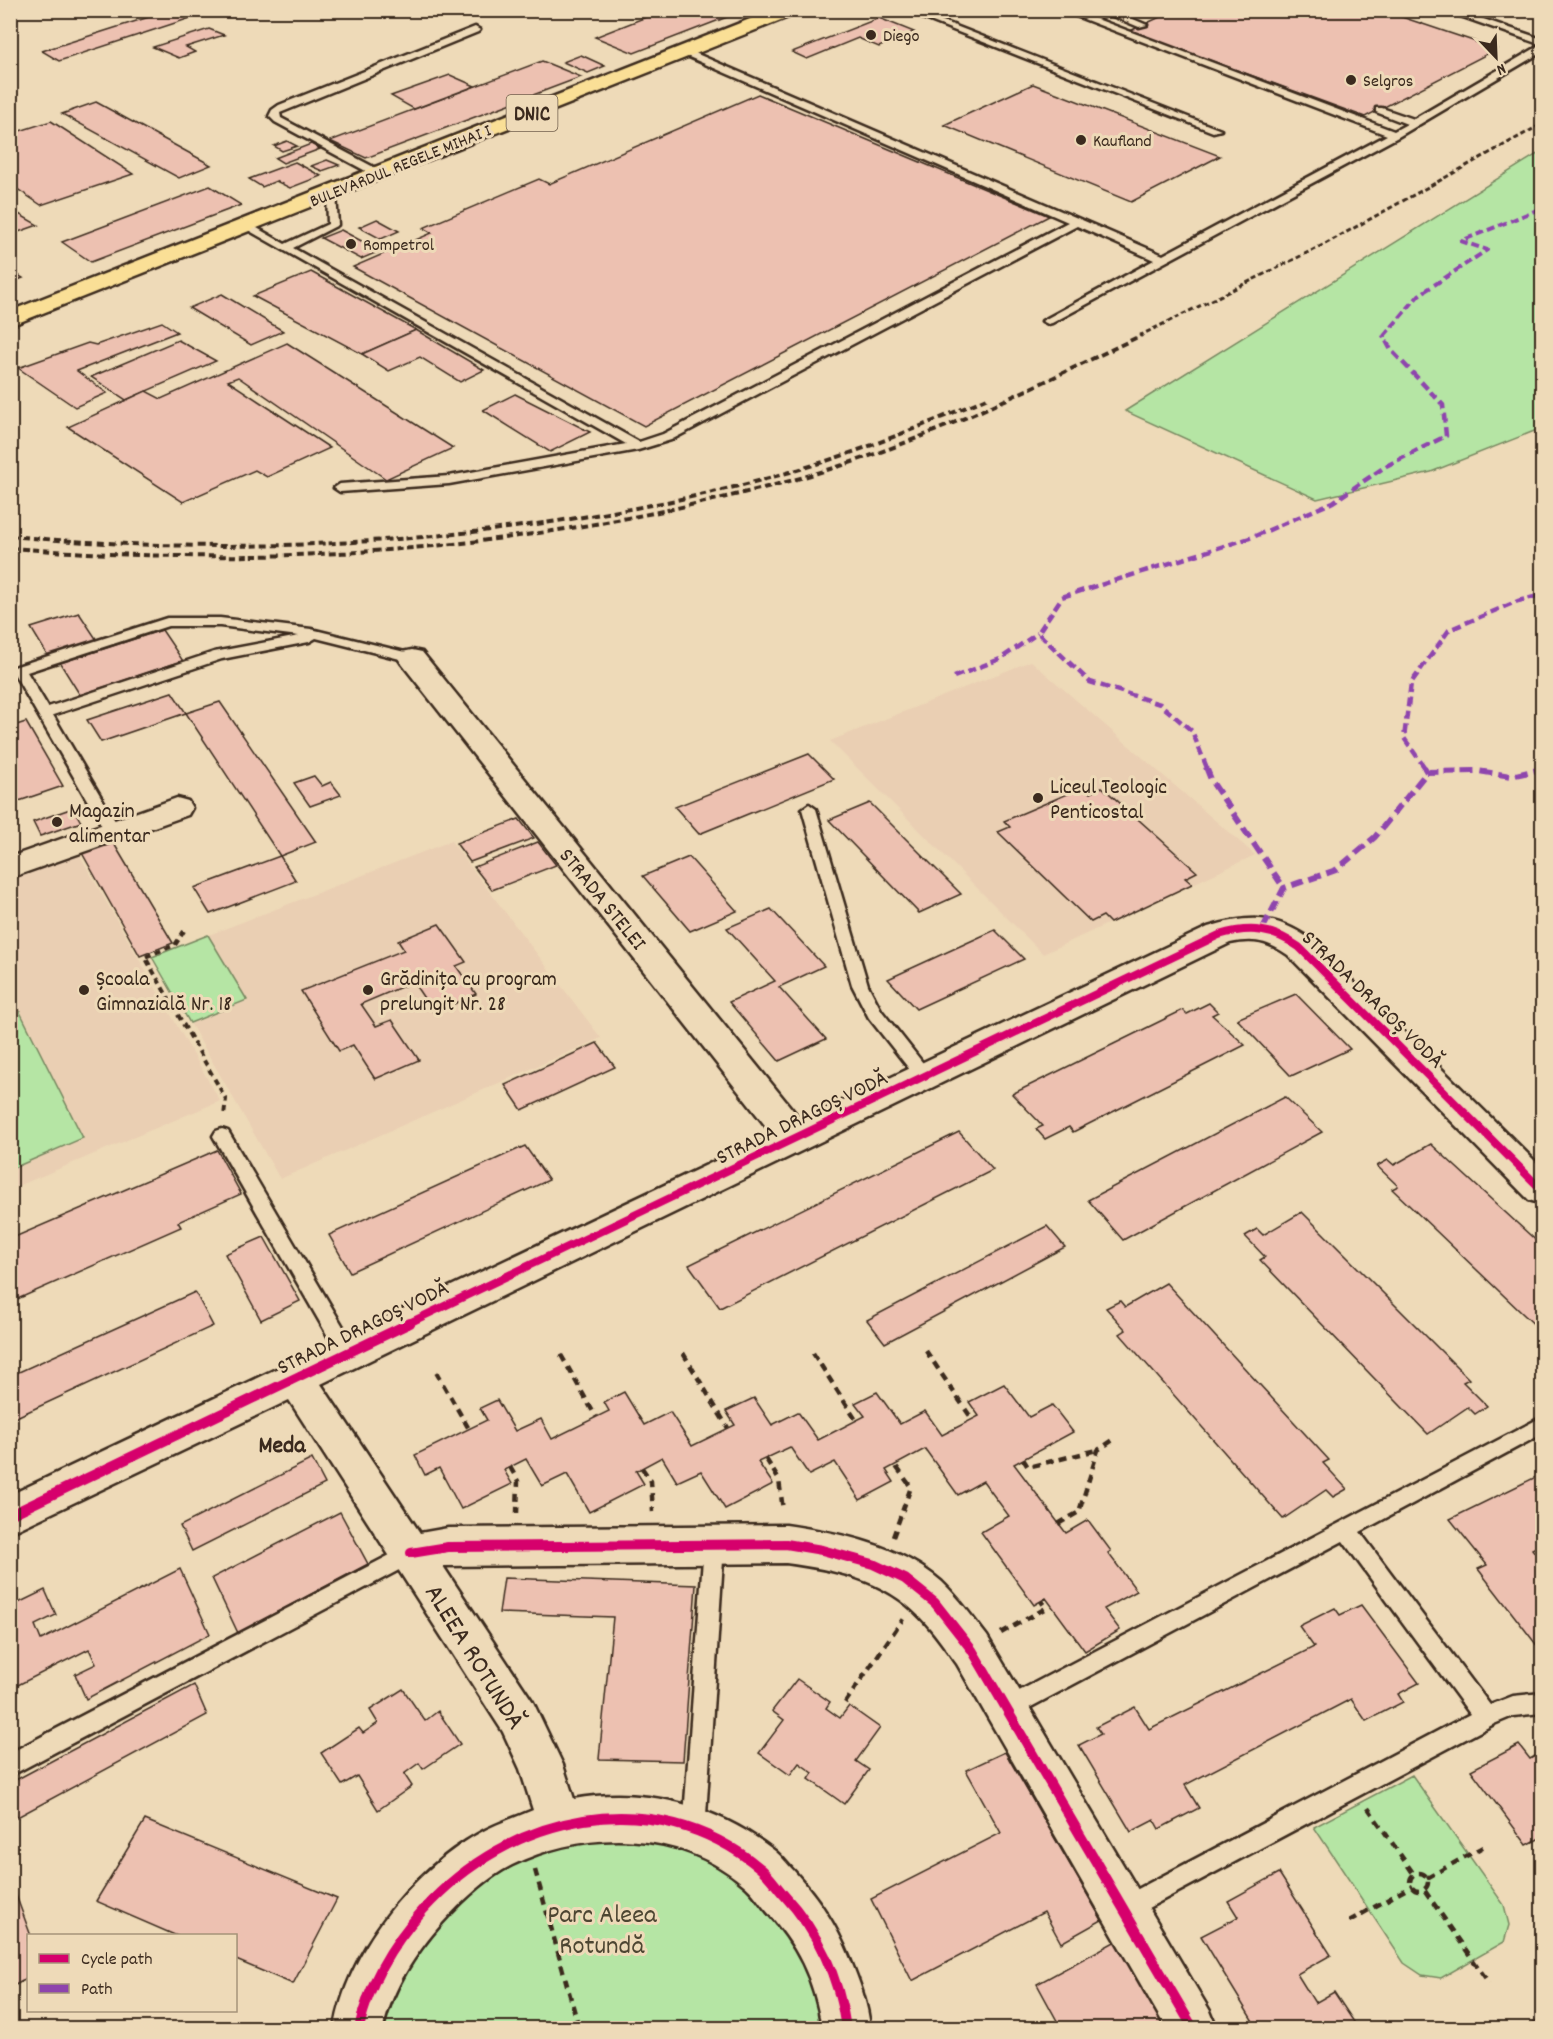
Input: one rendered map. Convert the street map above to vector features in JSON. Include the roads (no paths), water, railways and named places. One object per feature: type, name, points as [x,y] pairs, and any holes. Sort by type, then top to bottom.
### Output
[{"type":"main road","name":"BULEVARDUL REGELE MIHAI I","points":[[10,319],[790,10]]},
{"type":"street","name":"STRADA STELEI","points":[[412,658],[795,1138]]},
{"type":"street","points":[[10,868],[177,808]]},
{"type":"street","name":"STRADA DRAGOȘ VODĂ","points":[[10,1515],[1219,935],[1240,929],[1263,928],[1282,934],[1299,947],[1542,1190]]},
{"type":"street","name":"ALEEA ROTUNDĂ","points":[[296,1378],[518,1717],[541,1766],[542,1828]]},
{"type":"street","points":[[411,1553],[448,1547],[786,1544],[834,1551],[882,1566],[922,1591],[972,1650],[1193,2028]]},
{"type":"street","points":[[359,2028],[374,1983],[394,1944],[420,1910],[449,1880],[481,1855],[542,1828],[591,1816],[629,1816],[666,1822],[694,1830],[736,1851],[766,1874],[793,1903],[816,1936],[833,1974],[846,2028]]},
{"type":"lane","points":[[906,10],[1216,130]]},
{"type":"lane","points":[[1064,10],[1395,135]]},
{"type":"lane","points":[[1102,10],[1142,25]]},
{"type":"lane","points":[[1447,10],[1542,42]]},
{"type":"lane","points":[[379,174],[278,120],[274,116],[275,112],[282,106],[475,30]]},
{"type":"lane","points":[[1048,321],[1395,135],[1542,48]]},
{"type":"lane","points":[[685,52],[1161,259]]},
{"type":"lane","points":[[1379,110],[1415,123]]},
{"type":"lane","points":[[285,248],[333,225],[331,193]]},
{"type":"lane","points":[[340,488],[449,480],[638,446],[667,436],[1074,223]]},
{"type":"lane","points":[[246,226],[638,446]]},
{"type":"lane","points":[[113,831],[19,670],[167,622],[220,622],[322,636],[412,658]]},
{"type":"lane","points":[[45,713],[219,655],[322,636]]},
{"type":"lane","points":[[809,809],[860,985],[875,1014],[924,1076]]},
{"type":"lane","points":[[222,1136],[348,1353]]},
{"type":"lane","points":[[1006,1709],[1542,1425]]},
{"type":"lane","points":[[1346,1529],[1486,1717]]},
{"type":"lane","points":[[694,1830],[714,1545]]},
{"type":"lane","points":[[10,1765],[411,1553]]},
{"type":"lane","points":[[1123,1908],[1486,1717],[1513,1706],[1542,1703]]},
{"type":"railway","points":[[1139,336],[1325,244],[1542,124]]},
{"type":"railway","points":[[10,548],[175,556],[336,553],[416,548],[496,539],[658,512],[818,473],[879,453],[956,422],[1142,335]]},
{"type":"railway","points":[[10,536],[146,545],[281,545],[416,538],[551,522],[621,511],[759,481],[847,454],[990,397]]},
{"type":"place","name":"Diego","points":[[871,35]]},
{"type":"place","name":"Selgros","points":[[1351,80]]},
{"type":"place","name":"Kaufland","points":[[1081,140]]},
{"type":"place","name":"Rompetrol","points":[[351,244]]},
{"type":"place","name":"Liceul Teologic Penticostal","points":[[1038,798]]},
{"type":"place","name":"Magazin alimentar","points":[[57,822]]},
{"type":"place","name":"Școala Gimnazială Nr. 18","points":[[84,990]]},
{"type":"place","name":"Grădinița cu program prelungit Nr. 28","points":[[368,990]]},
{"type":"district","name":"Meda","points":[[282,1444]]},
{"type":"park label","name":"Parc Aleea Rotundă","points":[[602,1928]]}]
